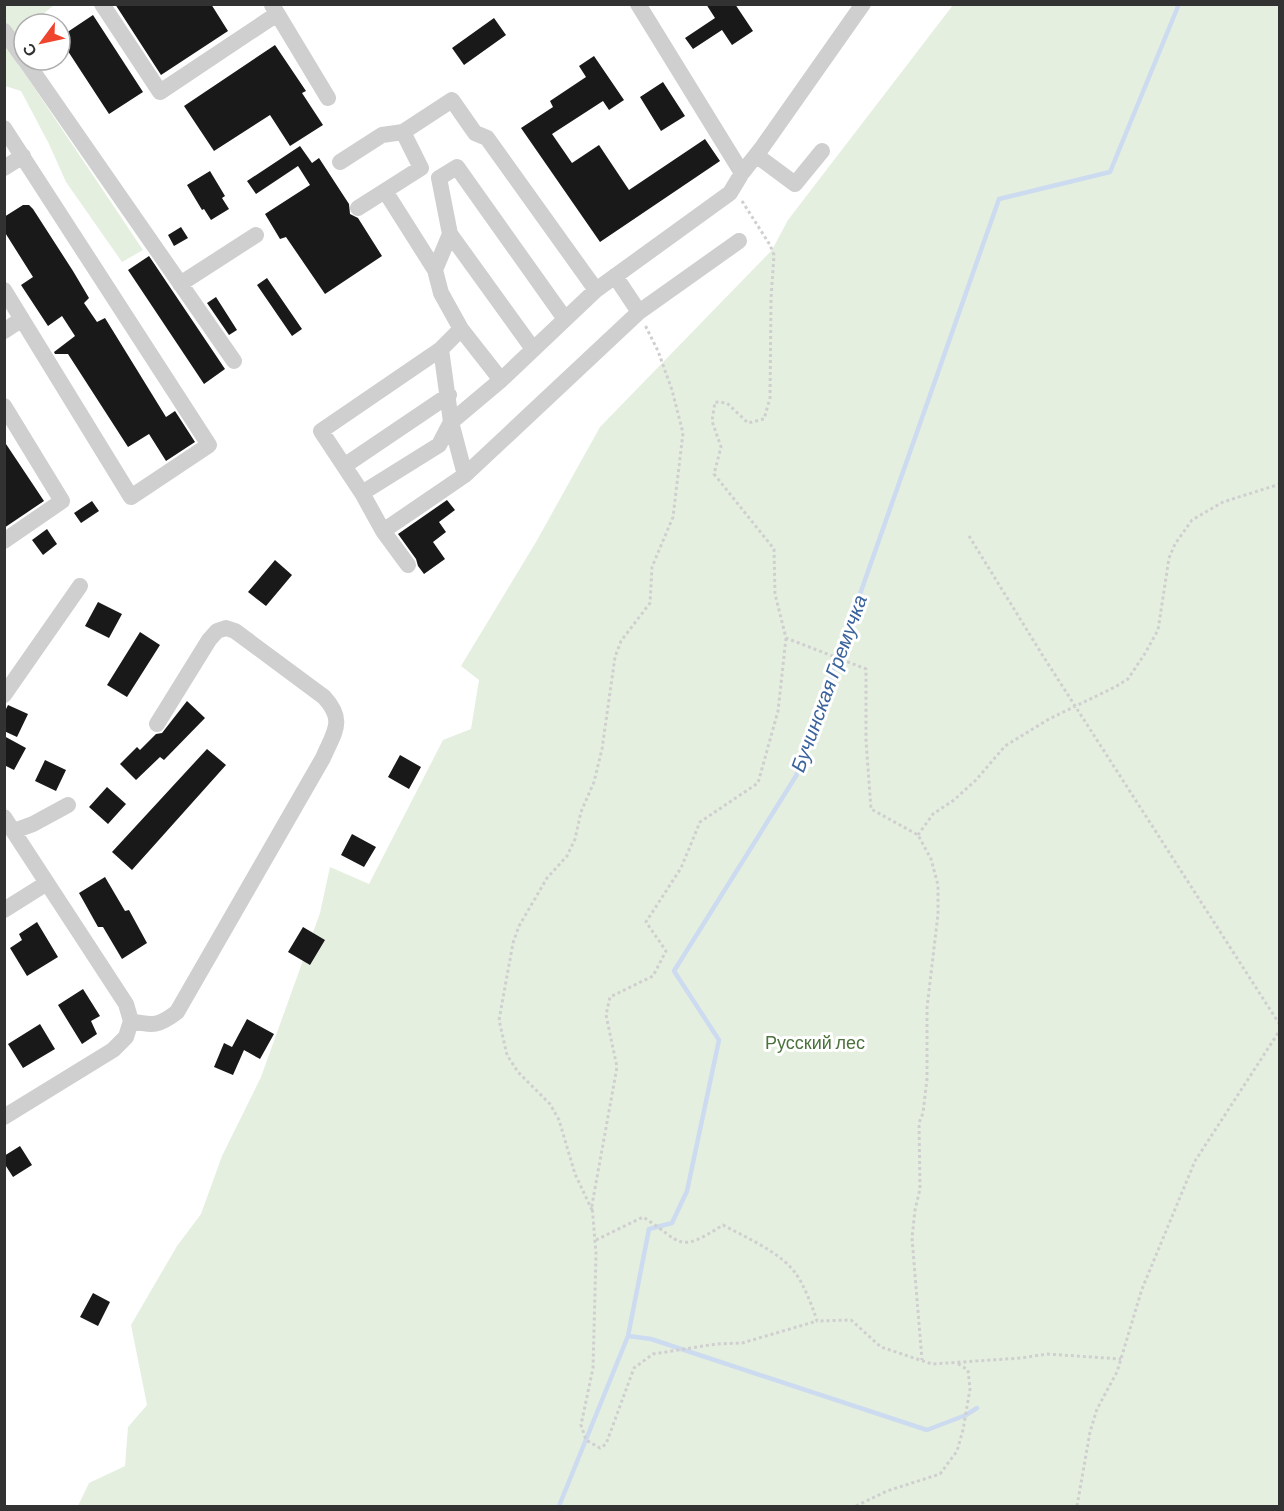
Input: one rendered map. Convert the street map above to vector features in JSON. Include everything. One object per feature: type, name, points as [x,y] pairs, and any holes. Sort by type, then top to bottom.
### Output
[{"type":"street","points":[[102,4],[160,92],[274,9],[328,98]]},
{"type":"street","points":[[638,4],[742,173]]},
{"type":"street","points":[[362,493],[439,445],[451,423],[501,380],[596,290],[730,193],[863,4]]},
{"type":"street","points":[[33,72],[234,361]]},
{"type":"street","points":[[340,162],[382,135],[403,132],[452,100],[475,133],[488,138],[596,290]]},
{"type":"street","points":[[4,128],[209,445],[131,497],[4,290]]},
{"type":"street","points":[[403,132],[421,168],[439,178],[450,234],[533,349]]},
{"type":"street","points":[[756,155],[795,184],[822,151]]},
{"type":"street","points":[[4,168],[23,156]]},
{"type":"street","points":[[439,178],[457,167],[565,319]]},
{"type":"street","points":[[358,208],[421,168]]},
{"type":"street","points":[[385,191],[435,270],[441,293],[461,329],[501,380]]},
{"type":"street","points":[[435,270],[450,234]]},
{"type":"street","points":[[180,284],[256,236]]},
{"type":"street","points":[[383,531],[465,475],[639,312],[739,241]]},
{"type":"street","points":[[615,276],[639,312]]},
{"type":"street","points":[[4,331],[22,319]]},
{"type":"street","points":[[408,565],[383,531],[362,493],[321,431],[441,349],[461,329]]},
{"type":"street","points":[[441,349],[451,423],[465,475]]},
{"type":"street","points":[[344,466],[449,395]]},
{"type":"street","points":[[4,406],[62,501],[4,541]]},
{"type":"street","points":[[4,695],[80,586]]},
{"type":"street","points":[[131,1021],[149,1026],[159,1024],[177,1012],[324,758],[338,723],[334,707],[324,697],[235,631],[226,628],[217,631],[209,639],[157,724]]},
{"type":"street","points":[[14,831],[33,824],[68,805]]},
{"type":"street","points":[[4,817],[126,1004],[131,1021],[126,1036],[113,1050],[4,1117]]},
{"type":"street","points":[[4,910],[47,883]]},
{"type":"path","points":[[733,187],[770,244],[774,255],[771,298],[771,398],[764,419],[748,423],[727,403],[715,402],[712,421],[721,447],[714,474],[774,549],[775,594],[786,638],[778,711],[758,783],[700,822],[681,867],[646,921],[666,951],[653,976],[610,997],[606,1015],[617,1067],[593,1198],[596,1288],[593,1368],[581,1425],[586,1440],[600,1448],[606,1444],[634,1368],[653,1354],[716,1344],[741,1343],[817,1321],[851,1320],[881,1347],[933,1364],[1047,1354],[1121,1359]]},
{"type":"path","points":[[592,1212],[575,1174],[559,1120],[550,1104],[518,1072],[507,1055],[499,1020],[513,943],[519,926],[547,878],[567,856],[575,839],[581,812],[594,782],[603,740],[615,657],[621,641],[650,603],[652,567],[671,525],[675,508],[683,433],[662,361],[639,312]]},
{"type":"path","points":[[918,836],[933,813],[954,800],[976,780],[1005,746],[1048,719],[1128,679],[1158,630],[1171,551],[1182,531],[1192,520],[1223,502],[1280,484]]},
{"type":"path","points":[[969,536],[1280,1028],[1195,1161],[1142,1289],[1118,1372],[1097,1409],[1090,1432],[1077,1506]]},
{"type":"path","points":[[786,638],[866,669],[866,741],[871,809],[918,836],[931,859],[936,877],[938,906],[927,1008],[927,1078],[923,1113],[919,1123],[921,1189],[915,1210],[912,1238],[922,1360]]},
{"type":"path","points":[[595,1240],[643,1217],[660,1227],[672,1240],[684,1244],[702,1239],[723,1225],[781,1259],[796,1274],[817,1321]]},
{"type":"path","points":[[856,1506],[887,1491],[940,1474],[957,1451],[967,1406],[970,1378],[968,1370],[956,1362]]},
{"type":"green space","points":[[4,5],[54,5],[46,12],[12,12],[12,38],[5,44],[12,54],[12,72],[24,72],[143,250],[122,262],[66,182],[21,91],[5,86]]},
{"type":"green space","name":"Русский лес","points":[[953,5],[1279,5],[1279,1506],[78,1506],[89,1483],[125,1466],[128,1427],[147,1405],[131,1325],[177,1246],[201,1214],[222,1156],[261,1077],[320,913],[330,867],[369,884],[443,740],[471,729],[479,680],[461,666],[536,542],[600,427],[772,250],[788,220]]},
{"type":"building","points":[[115,4],[211,4],[228,31],[161,75]]},
{"type":"building","points":[[706,4],[735,4],[753,31],[732,45],[722,30],[693,49],[685,38],[715,18]]},
{"type":"building","points":[[93,15],[143,92],[109,114],[72,57],[72,29]]},
{"type":"building","points":[[494,18],[506,35],[464,65],[452,48]]},
{"type":"building","points":[[275,45],[306,91],[302,93],[323,125],[290,146],[270,115],[214,151],[184,106]]},
{"type":"building","points":[[594,56],[624,100],[609,110],[603,101],[552,134],[572,163],[599,145],[629,190],[705,139],[720,161],[600,242],[521,128],[553,107],[550,101],[586,77],[579,66]]},
{"type":"building","points":[[663,82],[685,116],[661,131],[640,97]]},
{"type":"building","points":[[300,146],[312,163],[319,158],[349,204],[350,214],[358,218],[382,256],[325,294],[286,237],[280,239],[265,214],[310,185],[298,166],[256,194],[247,181]]},
{"type":"building","points":[[210,171],[225,196],[222,198],[229,209],[211,220],[187,185]]},
{"type":"building","points":[[23,205],[29,205],[33,209],[73,271],[89,298],[84,303],[97,322],[105,318],[166,417],[175,411],[195,442],[166,461],[149,434],[128,447],[68,354],[55,354],[54,352],[75,336],[62,316],[48,326],[21,285],[33,277],[4,231],[4,217]]},
{"type":"building","points":[[181,227],[188,238],[174,246],[168,235]]},
{"type":"building","points":[[149,256],[225,369],[204,384],[128,270]]},
{"type":"building","points":[[267,278],[302,329],[292,336],[257,285]]},
{"type":"building","points":[[216,297],[237,330],[229,335],[207,303]]},
{"type":"building","points":[[4,441],[44,501],[4,528]]},
{"type":"building","points":[[447,500],[455,510],[439,522],[446,532],[433,542],[445,559],[424,574],[398,534]]},
{"type":"building","points":[[92,501],[99,511],[81,523],[74,513]]},
{"type":"building","points":[[47,529],[57,544],[43,555],[32,540]]},
{"type":"building","points":[[275,560],[292,575],[266,606],[248,592]]},
{"type":"building","points":[[98,602],[122,614],[109,638],[85,626]]},
{"type":"building","points":[[140,632],[160,645],[127,697],[107,685]]},
{"type":"building","points":[[187,701],[205,718],[164,760],[160,757],[136,780],[120,764],[137,747],[140,750],[156,734],[162,733]]},
{"type":"building","points":[[8,705],[28,714],[17,737],[4,731],[4,713]]},
{"type":"building","points":[[4,736],[26,748],[14,770],[4,765]]},
{"type":"building","points":[[207,749],[226,765],[132,870],[112,852]]},
{"type":"building","points":[[400,755],[421,767],[409,789],[388,777]]},
{"type":"building","points":[[45,760],[66,770],[56,791],[35,781]]},
{"type":"building","points":[[107,787],[126,804],[108,824],[89,807]]},
{"type":"building","points":[[352,834],[376,847],[364,867],[341,855]]},
{"type":"building","points":[[105,877],[125,911],[129,910],[147,943],[122,959],[103,927],[98,927],[79,893]]},
{"type":"building","points":[[37,922],[58,957],[27,976],[10,948],[22,940],[19,934]]},
{"type":"building","points":[[303,927],[325,940],[310,965],[288,952]]},
{"type":"building","points":[[83,989],[100,1016],[91,1021],[97,1034],[82,1044],[58,1005]]},
{"type":"building","points":[[247,1019],[274,1034],[260,1059],[244,1050],[233,1075],[214,1067],[224,1043],[232,1047]]},
{"type":"building","points":[[40,1024],[55,1049],[23,1068],[8,1044]]},
{"type":"building","points":[[20,1146],[32,1165],[13,1177],[4,1163],[4,1156]]},
{"type":"building","points":[[93,1293],[110,1302],[98,1326],[80,1317]]},
{"type":"waterway","name":"Бучинская Гремучка","points":[[559,1506],[628,1336],[649,1229],[672,1223],[687,1191],[719,1040],[674,971],[796,776],[999,199],[1110,172],[1179,4]]},
{"type":"waterway","points":[[628,1336],[651,1339],[927,1430],[966,1415],[977,1408]]}]
